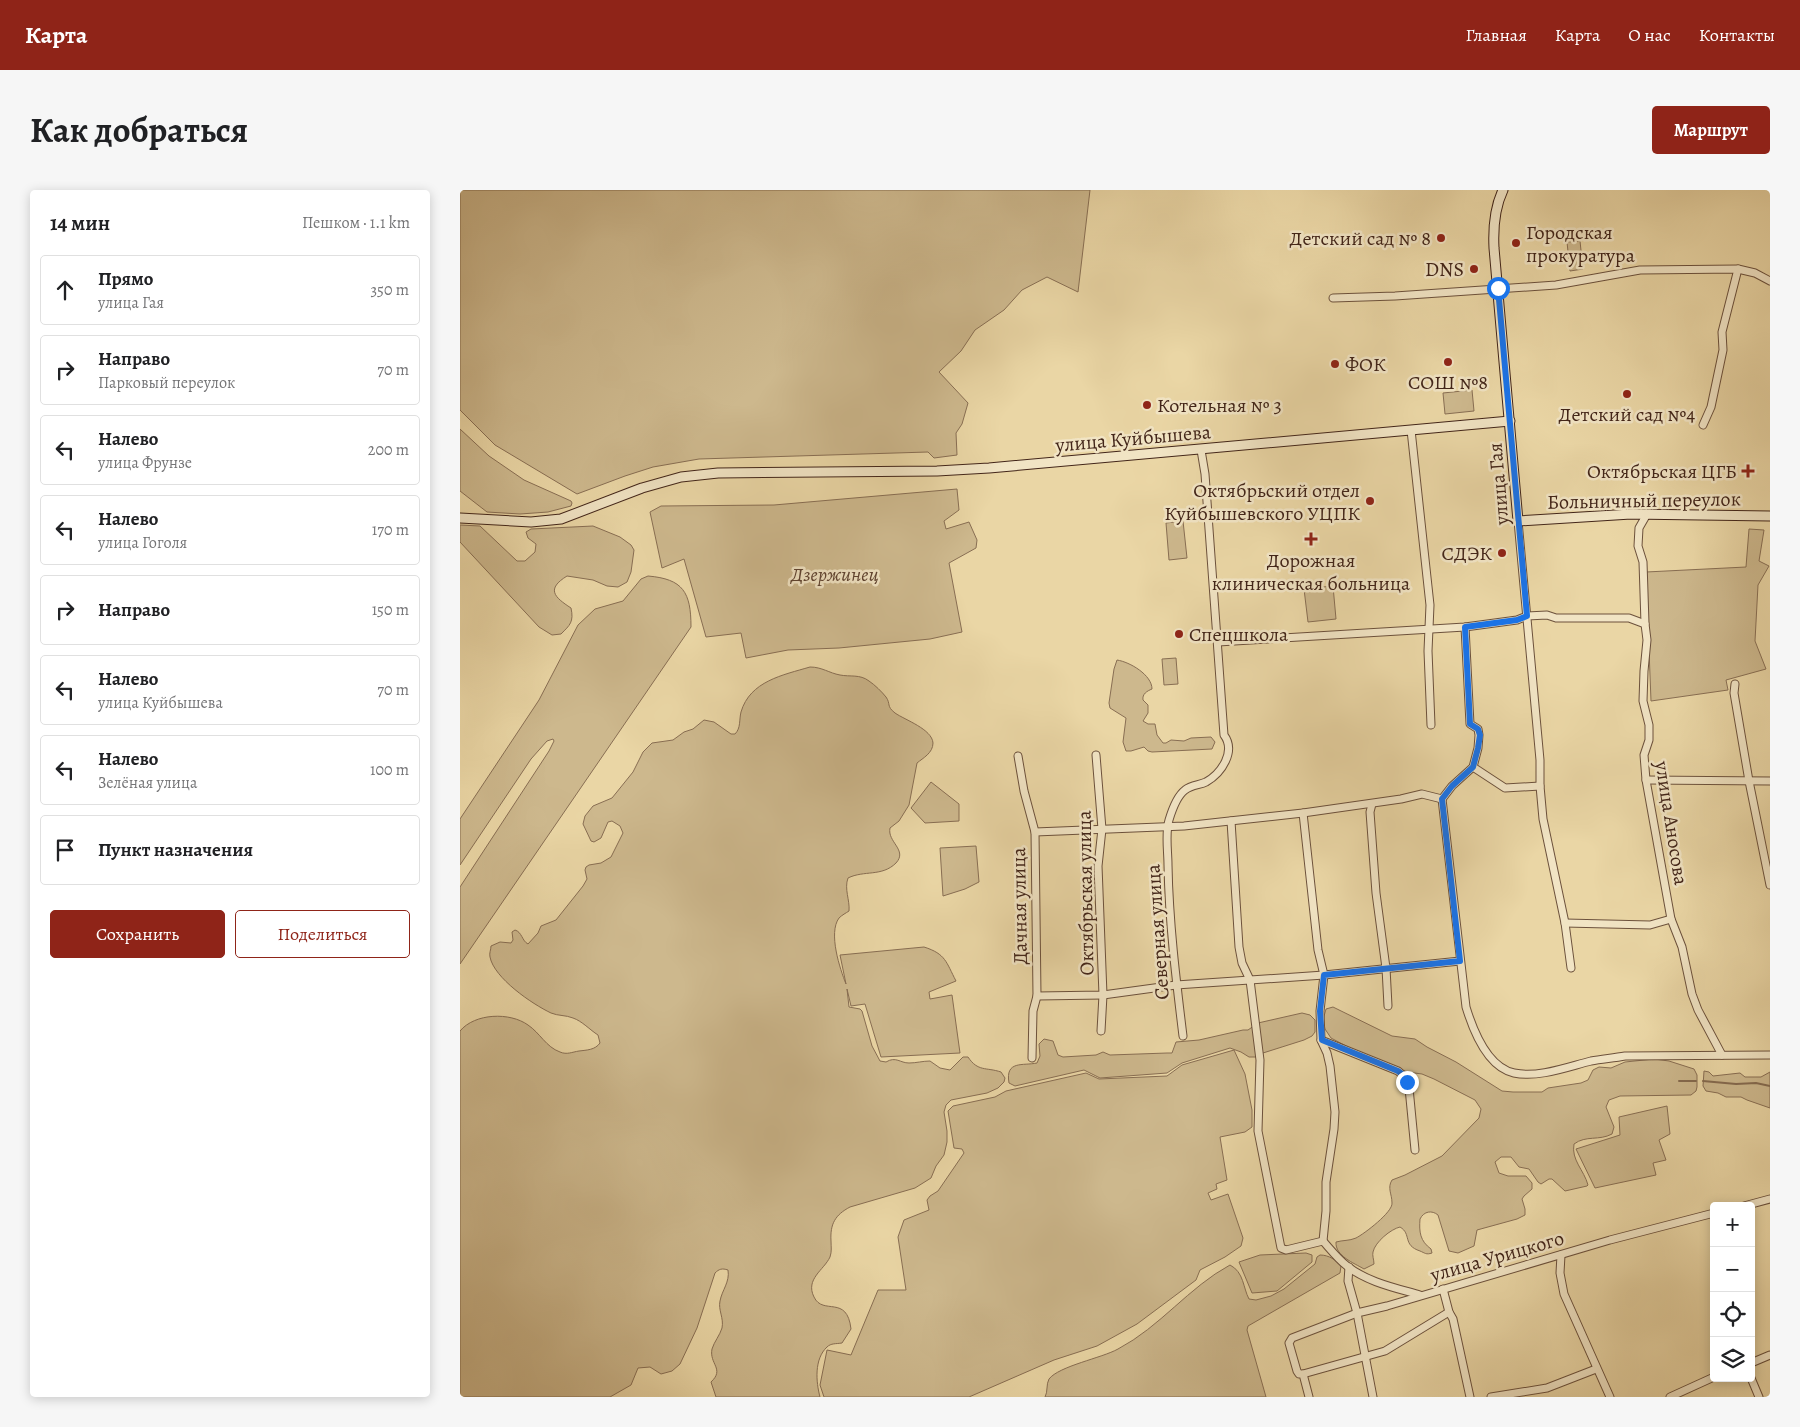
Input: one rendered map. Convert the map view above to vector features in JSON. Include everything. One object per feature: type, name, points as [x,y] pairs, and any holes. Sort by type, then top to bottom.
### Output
[{"type":"main road","name":"улица Гая","points":[[1503,190],[1496,207],[1494,248],[1518,521]]},
{"type":"main road","name":"улица Куйбышева","points":[[460,518],[531,522],[561,518],[642,488],[681,477],[718,473],[937,471],[1201,450],[1510,422]]},
{"type":"main road","name":"Больничный переулок","points":[[1518,521],[1631,514],[1770,516]]},
{"type":"street","points":[[1703,425],[1710,407],[1723,350],[1722,332],[1738,269]]},
{"type":"street","points":[[1333,298],[1405,296],[1556,285],[1640,270],[1738,269],[1755,273],[1770,281]]},
{"type":"street","points":[[1411,430],[1430,605],[1428,651],[1431,725]]},
{"type":"street","points":[[1168,826],[1180,795],[1186,788],[1206,782],[1218,773],[1230,747],[1224,735],[1205,474],[1201,450]]},
{"type":"street","name":"улица Аносова","points":[[1631,514],[1639,528],[1638,546],[1643,562],[1647,640],[1643,701],[1649,725],[1649,740],[1644,755],[1646,780],[1671,919],[1682,947],[1692,994],[1698,1010],[1722,1055]]},
{"type":"street","points":[[1639,528],[1647,514]]},
{"type":"street","name":"улица Гая","points":[[1518,521],[1540,760],[1543,818],[1565,923],[1571,968]]},
{"type":"street","points":[[1218,642],[1429,630],[1465,627],[1517,620],[1527,616],[1547,615],[1556,618],[1629,618],[1645,624]]},
{"type":"street","points":[[1465,627],[1470,724],[1478,729],[1480,735],[1473,767],[1452,786],[1442,799],[1466,1007],[1483,1047],[1497,1064],[1514,1073],[1540,1073],[1604,1058],[1770,1055]]},
{"type":"street","points":[[1734,684],[1748,781],[1770,885]]},
{"type":"street","name":"Дачная улица","points":[[1018,756],[1024,791],[1035,832],[1037,996],[1033,1011],[1032,1058]]},
{"type":"street","name":"Октябрьская улица","points":[[1096,756],[1102,829],[1098,866],[1103,995],[1102,1031]]},
{"type":"street","points":[[1473,767],[1505,788],[1540,786]]},
{"type":"street","points":[[1646,780],[1770,781]]},
{"type":"street","points":[[1035,832],[1184,826],[1303,814],[1401,800],[1422,794],[1442,799]]},
{"type":"street","points":[[1372,804],[1370,821],[1376,893],[1386,968],[1388,1006]]},
{"type":"street","points":[[1303,814],[1318,950],[1324,975],[1320,1011],[1322,1040],[1330,1066],[1335,1112],[1326,1182],[1323,1240],[1335,1255],[1349,1267],[1371,1279],[1420,1295]]},
{"type":"street","points":[[1231,821],[1239,947],[1242,964],[1250,980],[1260,1060],[1258,1131],[1281,1248],[1286,1250],[1323,1240]]},
{"type":"street","name":"Северная улица","points":[[1168,826],[1169,905],[1183,1036]]},
{"type":"street","points":[[1565,923],[1650,925],[1671,919]]},
{"type":"street","points":[[1037,996],[1103,995],[1176,984],[1324,975],[1460,961]]},
{"type":"street","points":[[1322,1040],[1398,1071],[1406,1077],[1409,1088],[1415,1150]]},
{"type":"street","points":[[1755,1203],[1770,1199]]},
{"type":"street","name":"улица Урицкого","points":[[1303,1374],[1299,1374],[1297,1371],[1289,1343],[1292,1338],[1357,1313],[1387,1306],[1610,1240],[1710,1215]]},
{"type":"street","points":[[1561,1255],[1560,1273],[1564,1294],[1610,1397]]},
{"type":"street","points":[[1349,1267],[1348,1281],[1357,1313],[1373,1397]]},
{"type":"street","points":[[1443,1289],[1449,1312],[1453,1319],[1470,1397]]},
{"type":"street","points":[[1310,1397],[1303,1374],[1385,1351],[1449,1312]]},
{"type":"street","points":[[1755,1361],[1770,1355]]},
{"type":"street","points":[[1491,1397],[1547,1388],[1596,1369]]},
{"type":"street","points":[[1670,1397],[1710,1379]]},
{"type":"street","points":[[1753,1382],[1759,1397]]},
{"type":"green space","points":[[460,190],[1090,190],[1078,292],[1047,277],[1022,290],[1004,310],[975,330],[961,351],[939,372],[968,403],[962,424],[956,433],[957,455],[934,458],[928,452],[699,459],[653,467],[577,494],[495,445],[460,410]]},
{"type":"green space","points":[[1580,241],[1583,269],[1570,271],[1567,242]]},
{"type":"green space","points":[[1472,390],[1474,411],[1445,414],[1443,393]]},
{"type":"green space","points":[[460,429],[489,456],[524,480],[571,501],[571,506],[548,512],[520,514],[487,512],[460,491]]},
{"type":"green space","name":"Дзержинец","points":[[957,489],[959,510],[944,521],[946,529],[969,522],[977,540],[976,548],[949,563],[962,632],[930,639],[839,648],[788,650],[746,658],[741,633],[706,637],[684,559],[662,568],[650,512],[661,506],[774,505]]},
{"type":"green space","points":[[1183,521],[1187,558],[1169,560],[1166,523]]},
{"type":"green space","points":[[460,525],[480,526],[517,561],[525,561],[535,552],[536,544],[528,538],[526,532],[531,529],[593,526],[620,537],[631,545],[634,550],[631,572],[627,582],[618,587],[607,586],[593,580],[567,576],[560,581],[556,585],[555,593],[560,600],[571,608],[572,620],[561,634],[552,635],[539,627],[460,542]]},
{"type":"green space","points":[[1749,529],[1764,530],[1759,561],[1769,566],[1758,585],[1755,641],[1766,669],[1726,680],[1728,690],[1651,701],[1646,572],[1746,567]]},
{"type":"green space","points":[[648,576],[669,580],[683,589],[689,605],[691,627],[460,964],[460,887],[549,751],[554,741],[553,739],[547,741],[531,759],[460,865],[460,819],[539,700],[578,625],[595,609],[623,601],[641,579]]},
{"type":"green space","points":[[1333,586],[1336,619],[1308,622],[1304,589]]},
{"type":"green space","points":[[1176,658],[1178,684],[1164,685],[1162,659]]},
{"type":"green space","points":[[1117,660],[1134,666],[1144,674],[1151,684],[1152,689],[1143,696],[1143,700],[1148,705],[1148,713],[1143,721],[1148,724],[1155,724],[1157,735],[1163,743],[1171,740],[1184,741],[1191,738],[1211,737],[1215,742],[1212,749],[1152,752],[1144,747],[1126,751],[1123,742],[1126,718],[1110,708],[1109,703]]},
{"type":"green space","points":[[810,667],[840,675],[866,679],[874,684],[884,695],[892,711],[923,729],[928,733],[933,743],[933,747],[927,755],[917,763],[909,805],[899,821],[890,828],[891,838],[899,850],[899,858],[896,863],[885,870],[848,878],[849,911],[839,918],[836,925],[835,942],[838,960],[846,984],[840,955],[924,947],[941,956],[956,981],[929,992],[930,999],[952,995],[960,1053],[881,1057],[865,1004],[851,1006],[847,989],[849,1007],[862,1011],[872,1046],[880,1061],[895,1060],[909,1063],[930,1061],[940,1068],[950,1070],[963,1057],[968,1057],[979,1067],[1001,1072],[1005,1078],[1004,1082],[998,1088],[987,1093],[951,1100],[946,1105],[944,1112],[947,1142],[944,1155],[936,1166],[931,1178],[915,1188],[850,1207],[834,1221],[831,1230],[830,1257],[816,1275],[812,1291],[818,1302],[845,1312],[849,1318],[851,1329],[842,1343],[829,1346],[820,1358],[817,1378],[820,1397],[716,1397],[711,1382],[717,1373],[712,1349],[722,1328],[720,1304],[727,1282],[728,1270],[722,1269],[715,1273],[697,1328],[680,1364],[672,1371],[661,1374],[650,1367],[638,1368],[631,1385],[610,1397],[460,1397],[460,1031],[474,1021],[493,1016],[503,1016],[528,1025],[551,1047],[563,1053],[591,1049],[600,1043],[598,1035],[580,1021],[551,1013],[506,982],[493,965],[490,956],[491,946],[500,942],[511,943],[513,940],[512,932],[515,930],[528,944],[538,933],[541,926],[556,920],[583,886],[587,879],[586,867],[601,863],[611,857],[623,833],[620,826],[612,821],[608,822],[601,838],[594,842],[591,841],[583,824],[585,816],[593,806],[612,798],[633,772],[643,752],[652,743],[673,740],[684,732],[693,729],[704,720],[714,722],[731,734],[735,734],[739,727],[745,701],[752,693],[769,681]]},
{"type":"green space","points":[[931,782],[959,804],[959,821],[925,823],[911,808]]},
{"type":"green space","points":[[976,846],[979,882],[943,896],[940,848]]},
{"type":"green space","points":[[1333,1007],[1392,1036],[1415,1039],[1502,1091],[1542,1092],[1548,1088],[1581,1083],[1588,1080],[1593,1070],[1599,1067],[1611,1068],[1625,1062],[1654,1059],[1669,1061],[1694,1069],[1697,1075],[1697,1087],[1696,1091],[1691,1095],[1620,1096],[1609,1100],[1606,1107],[1614,1127],[1612,1134],[1579,1141],[1574,1144],[1574,1155],[1587,1186],[1565,1191],[1552,1179],[1541,1184],[1529,1169],[1519,1167],[1511,1157],[1501,1157],[1495,1162],[1499,1173],[1508,1176],[1526,1176],[1532,1183],[1532,1189],[1522,1199],[1525,1215],[1477,1230],[1474,1246],[1458,1253],[1449,1251],[1438,1215],[1428,1212],[1420,1219],[1420,1232],[1422,1239],[1431,1249],[1432,1253],[1426,1254],[1414,1249],[1409,1243],[1406,1233],[1400,1227],[1392,1230],[1380,1240],[1373,1252],[1374,1264],[1364,1269],[1350,1262],[1342,1255],[1336,1242],[1356,1238],[1388,1212],[1392,1203],[1390,1186],[1392,1180],[1442,1156],[1479,1118],[1481,1109],[1475,1100],[1434,1079],[1422,1074],[1407,1072],[1331,1038],[1325,1029],[1323,1020],[1326,1009]]},
{"type":"green space","points":[[1302,1013],[1310,1015],[1315,1020],[1315,1032],[1312,1036],[1263,1053],[1257,1057],[1249,1057],[1230,1048],[1182,1063],[1167,1073],[1100,1078],[1084,1070],[1015,1086],[1009,1083],[1008,1076],[1012,1067],[1037,1063],[1040,1056],[1039,1044],[1044,1039],[1053,1041],[1058,1055],[1063,1057],[1096,1055],[1103,1052],[1110,1055],[1172,1053],[1176,1042],[1199,1040],[1248,1030],[1258,1023]]},
{"type":"green space","points":[[1234,1050],[1245,1074],[1252,1110],[1252,1127],[1245,1132],[1220,1137],[1227,1180],[1216,1184],[1217,1189],[1208,1193],[1211,1200],[1228,1194],[1243,1238],[1241,1246],[1200,1270],[1196,1280],[1137,1324],[1097,1346],[1054,1360],[969,1397],[824,1397],[820,1385],[827,1350],[851,1355],[878,1290],[906,1290],[898,1237],[904,1220],[929,1210],[927,1200],[938,1191],[964,1153],[962,1149],[954,1148],[948,1111],[953,1106],[995,1097],[1006,1091],[1086,1073],[1099,1079],[1167,1076],[1182,1065]]},
{"type":"green space","points":[[1704,1071],[1709,1072],[1713,1076],[1740,1073],[1745,1077],[1761,1077],[1770,1072],[1770,1108],[1741,1097],[1726,1097],[1718,1093],[1706,1091],[1703,1086]]},
{"type":"green space","points":[[1667,1106],[1670,1134],[1659,1140],[1666,1160],[1653,1163],[1656,1175],[1595,1188],[1576,1149],[1620,1135],[1619,1117]]},
{"type":"green space","points":[[1306,1253],[1312,1255],[1312,1262],[1277,1291],[1252,1293],[1239,1262],[1260,1255]]},
{"type":"green space","points":[[1320,1255],[1329,1257],[1337,1262],[1341,1266],[1340,1273],[1248,1326],[1247,1330],[1266,1397],[1045,1397],[1048,1381],[1054,1374],[1118,1349],[1133,1340],[1161,1319],[1201,1284],[1230,1265],[1241,1276],[1249,1299],[1256,1300],[1271,1296],[1284,1289],[1315,1264],[1317,1257]]},
{"type":"waterway","points":[[1679,1081],[1696,1081]]},
{"type":"waterway","points":[[1703,1081],[1736,1084],[1756,1083],[1770,1086]]},
{"type":"place","name":"Детский сад № 8","points":[[1441,238]]},
{"type":"place","name":"Городская прокуратура","points":[[1516,243]]},
{"type":"place","name":"DNS","points":[[1474,269]]},
{"type":"place","name":"СОШ №8","points":[[1448,362]]},
{"type":"place","name":"ФОК","points":[[1335,364]]},
{"type":"place","name":"Детский сад №4","points":[[1627,394]]},
{"type":"place","name":"Котельная № 3","points":[[1147,405]]},
{"type":"place","name":"Октябрьская ЦГБ","points":[[1748,471]]},
{"type":"place","name":"Октябрьский отдел Куйбышевского УЦПК","points":[[1370,501]]},
{"type":"place","name":"Дорожная клиническая больница","points":[[1311,539]]},
{"type":"place","name":"СДЭК","points":[[1502,553]]},
{"type":"place","name":"Спецшкола","points":[[1179,634]]},
{"type":"route","points":[[1407,1082],[1406,1077],[1398,1071],[1322,1040],[1320,1011],[1324,975],[1460,961],[1442,799],[1452,786],[1473,767],[1480,735],[1478,729],[1470,724],[1465,627],[1517,620],[1527,616],[1498,288]]}]
